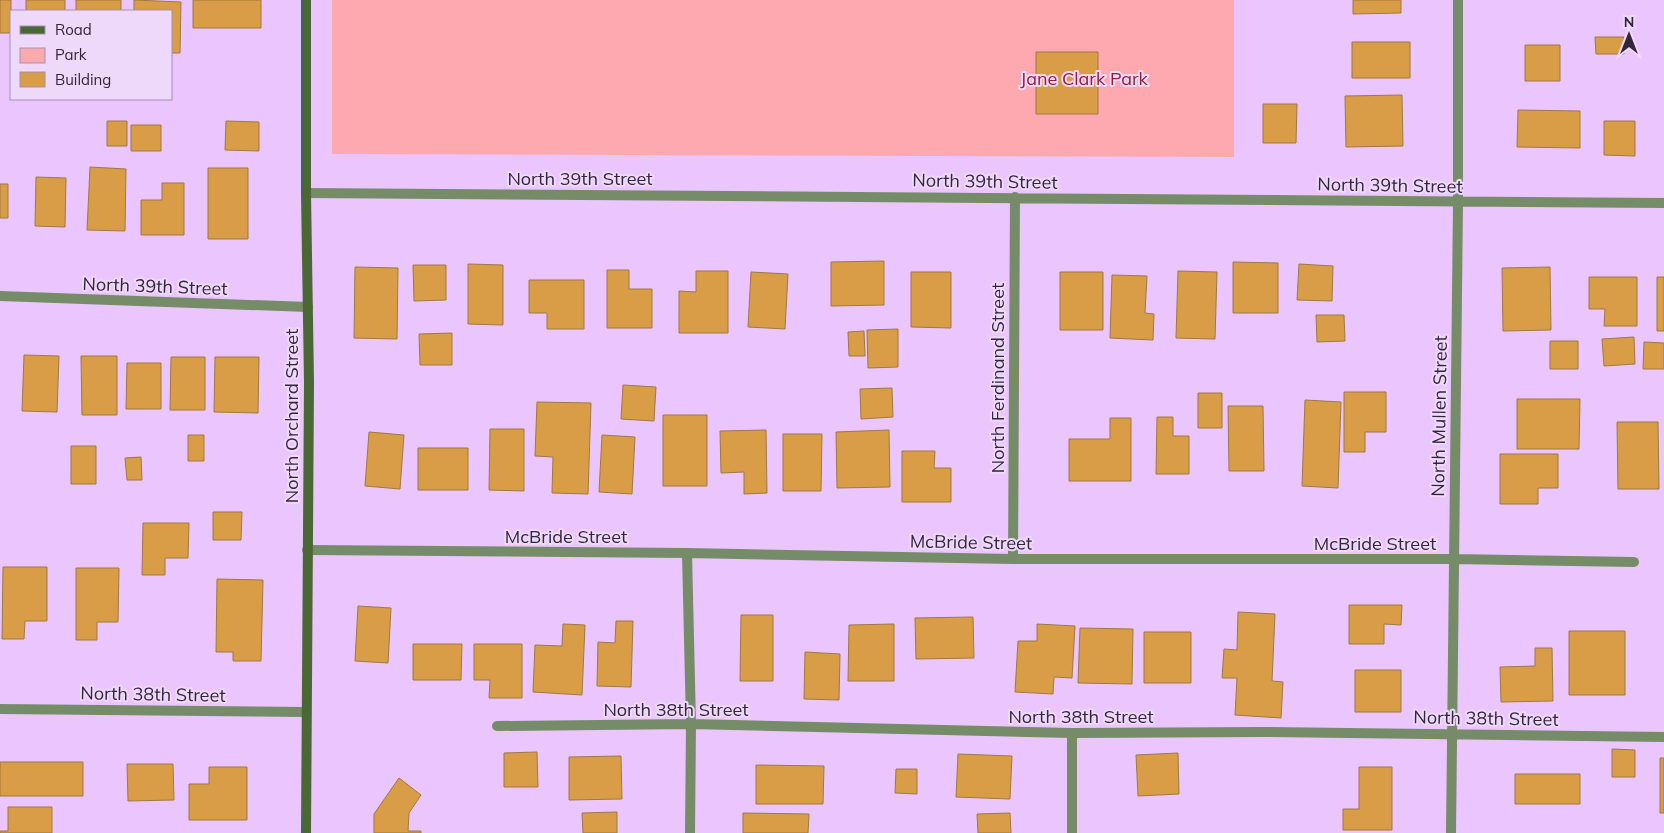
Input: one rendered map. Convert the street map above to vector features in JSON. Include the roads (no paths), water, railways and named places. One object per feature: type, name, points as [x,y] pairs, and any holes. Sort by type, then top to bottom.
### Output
[{"type":"street","name":"North Orchard Street","points":[[306,0],[306,193],[309,382],[306,833]]},
{"type":"street","name":"North Mullen Street","points":[[1451,833],[1458,203],[1458,0]]},
{"type":"street","name":"North 39th Street","points":[[306,193],[1458,203],[1664,203]]},
{"type":"street","name":"North Ferdinand Street","points":[[1013,559],[1015,198]]},
{"type":"street","name":"North 39th Street","points":[[0,296],[308,307]]},
{"type":"street","name":"McBride Street","points":[[307,550],[687,553],[1013,559],[1454,559],[1634,562]]},
{"type":"street","points":[[687,553],[691,724],[690,833]]},
{"type":"street","name":"North 38th Street","points":[[0,709],[306,712]]},
{"type":"street","name":"North 38th Street","points":[[497,726],[691,724],[1072,733],[1452,733],[1664,737]]},
{"type":"street","points":[[1072,733],[1072,833]]},
{"type":"park label","name":"Jane Clark Park","points":[[1084,78]]}]
